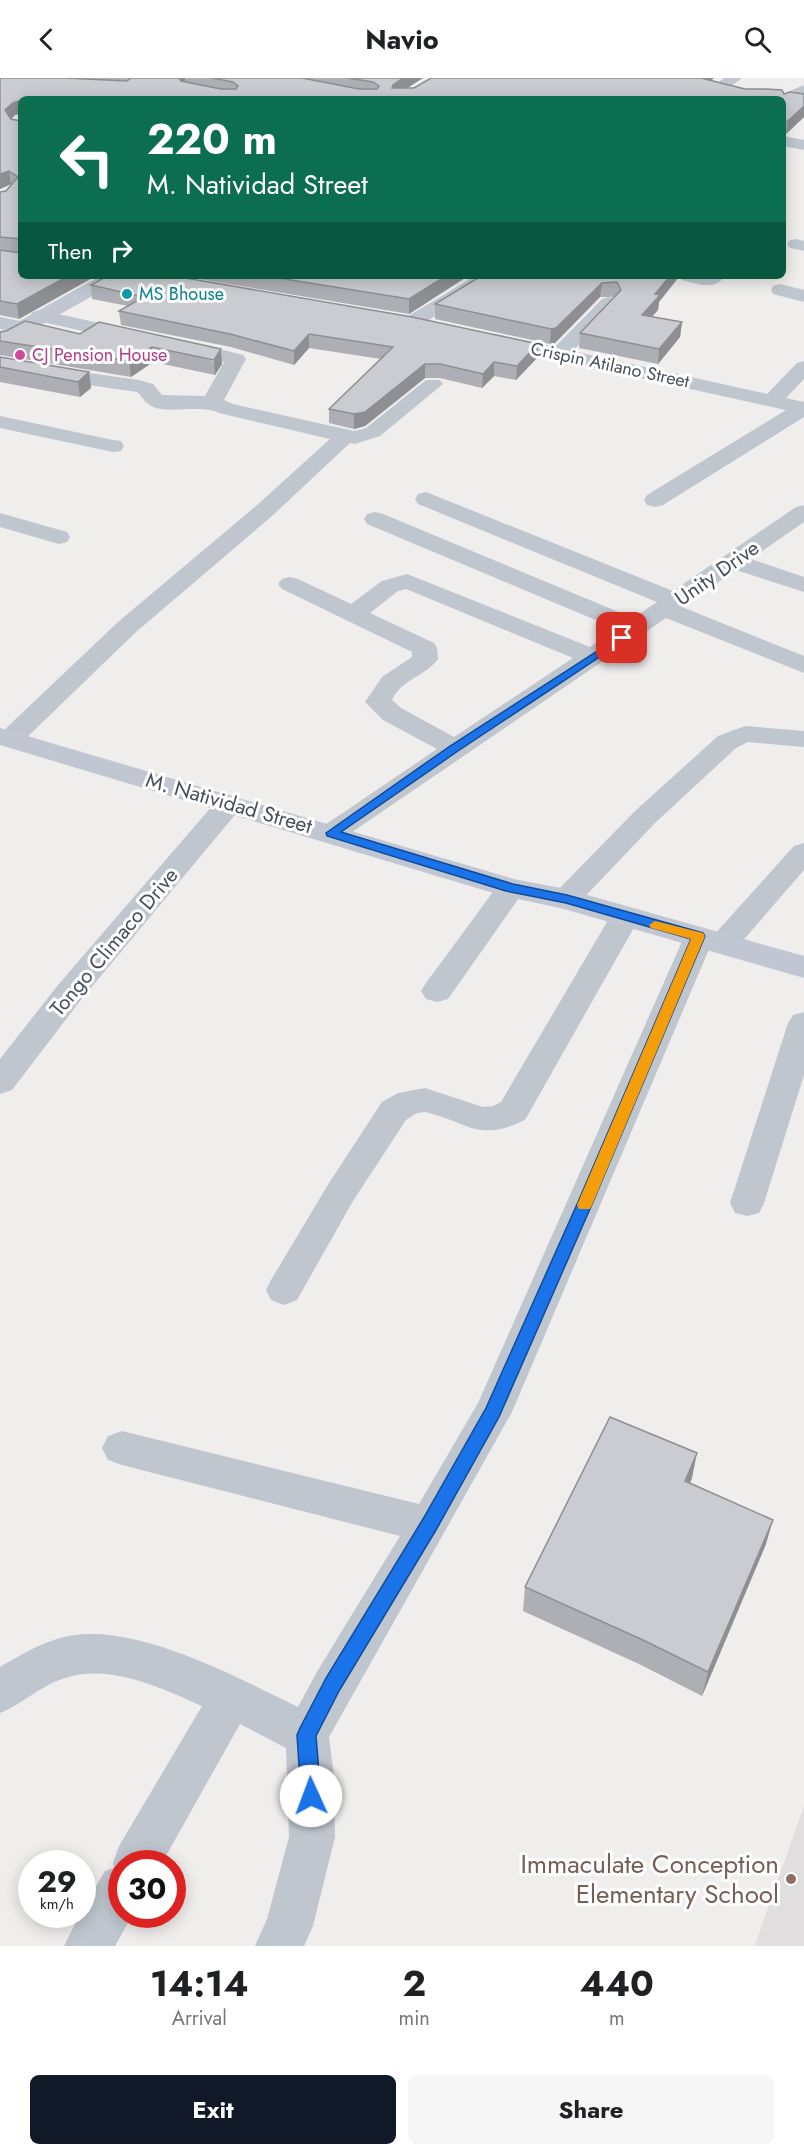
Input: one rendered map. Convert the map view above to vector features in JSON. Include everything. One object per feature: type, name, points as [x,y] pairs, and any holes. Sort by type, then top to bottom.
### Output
[{"type":"street","points":[[735,78],[718,88],[752,96]]},
{"type":"street","points":[[786,98],[804,89]]},
{"type":"street","points":[[786,101],[804,105]]},
{"type":"street","points":[[786,142],[804,145]]},
{"type":"street","points":[[0,340],[108,279]]},
{"type":"street","points":[[412,322],[482,279]]},
{"type":"street","points":[[780,290],[804,296]]},
{"type":"street","points":[[559,354],[609,303]]},
{"type":"street","points":[[40,316],[233,357],[236,362],[212,402]]},
{"type":"street","points":[[390,318],[435,327]]},
{"type":"street","points":[[0,323],[22,327]]},
{"type":"street","name":"Crispin Atilano Street","points":[[480,337],[804,408]]},
{"type":"street","points":[[0,363],[61,375],[139,386],[146,388],[155,400],[161,402],[212,402],[226,409],[344,437],[367,436],[433,384]]},
{"type":"street","points":[[772,400],[804,367]]},
{"type":"street","points":[[655,500],[804,408]]},
{"type":"street","points":[[0,422],[113,446]]},
{"type":"street","points":[[3,738],[127,627],[264,511],[344,437]]},
{"type":"street","points":[[426,499],[804,664]]},
{"type":"street","name":"Unity Drive","points":[[332,833],[454,748],[671,605],[804,512]]},
{"type":"street","points":[[375,519],[636,628]]},
{"type":"street","points":[[0,520],[59,537]]},
{"type":"street","points":[[734,561],[804,585]]},
{"type":"street","points":[[354,613],[390,586],[407,582],[592,657]]},
{"type":"street","points":[[290,584],[425,648],[425,659],[391,683],[381,693],[378,702],[392,714],[454,748]]},
{"type":"street","points":[[567,899],[645,817],[727,742],[745,734],[803,739]]},
{"type":"street","name":"M. Natividad Street","points":[[3,738],[332,833],[511,888],[567,899],[804,967]]},
{"type":"street","name":"Tongo Climaco Drive","points":[[0,1082],[69,993],[229,804]]},
{"type":"street","points":[[279,1946],[289,1926],[312,1837],[311,1776],[307,1735],[333,1685],[429,1525],[493,1412],[586,1202],[711,940],[804,852]]},
{"type":"street","points":[[437,991],[511,888]]},
{"type":"street","points":[[284,1290],[341,1192],[394,1111],[405,1102],[415,1099],[428,1100],[484,1120],[495,1120],[513,1111],[625,917]]},
{"type":"street","points":[[747,1203],[804,1023]]},
{"type":"street","points":[[122,1448],[429,1525]]},
{"type":"street","points":[[0,1692],[44,1665],[75,1654],[106,1655],[138,1660],[202,1684],[307,1735]]},
{"type":"street","points":[[143,1850],[231,1698]]},
{"type":"street","points":[[88,1946],[108,1912]]},
{"type":"shaded area","name":"Immaculate Conception Elementary School","points":[[804,1806],[804,1946],[755,1946],[757,1939]]},
{"type":"building","points":[[0,78],[127,81],[131,78],[179,78],[181,81],[221,89],[236,89],[238,86],[233,82],[212,78],[302,78],[359,89],[377,89],[379,86],[373,82],[348,78],[403,78],[392,88],[414,88],[431,78],[701,78],[745,89],[782,90],[784,94],[790,92],[804,94],[804,106],[788,121],[786,121],[786,96],[18,96],[18,101],[5,110],[11,119],[18,120],[18,177],[9,171],[0,174]]},
{"type":"building","points":[[18,177],[18,239],[0,237],[0,192],[6,191]]},
{"type":"building","points":[[0,250],[18,253],[18,279],[63,279],[17,304],[0,301]]},
{"type":"building","points":[[102,279],[191,279],[412,317],[538,344],[517,366],[494,362],[483,374],[440,364],[425,364],[365,412],[354,414],[329,409],[393,347],[309,334],[294,351],[230,334],[119,311],[144,297],[91,285]]},
{"type":"building","points":[[285,279],[441,279],[409,299]]},
{"type":"building","points":[[476,279],[668,279],[655,294],[660,295],[642,315],[682,322],[659,349],[580,333],[621,290],[617,282],[602,283],[556,328],[551,329],[435,304]]},
{"type":"building","points":[[25,321],[80,334],[99,322],[221,349],[214,360],[152,347],[129,361],[0,341],[0,332]]},
{"type":"building","points":[[0,357],[89,372],[78,382],[0,367]]},
{"type":"building","points":[[610,1417],[697,1453],[685,1481],[773,1520],[708,1672],[525,1587]]},
{"type":"slow traffic","points":[[584,1205],[699,936],[655,925]]},
{"type":"place","name":"MS Bhouse","points":[[127,294]]},
{"type":"place","name":"CJ Pension House","points":[[20,355]]},
{"type":"place","name":"Immaculate Conception Elementary School","points":[[791,1879]]},
{"type":"route","points":[[311,1796],[307,1735],[333,1685],[429,1525],[493,1412],[586,1202],[699,936],[567,899],[511,888],[332,833],[454,748],[622,638]]}]
